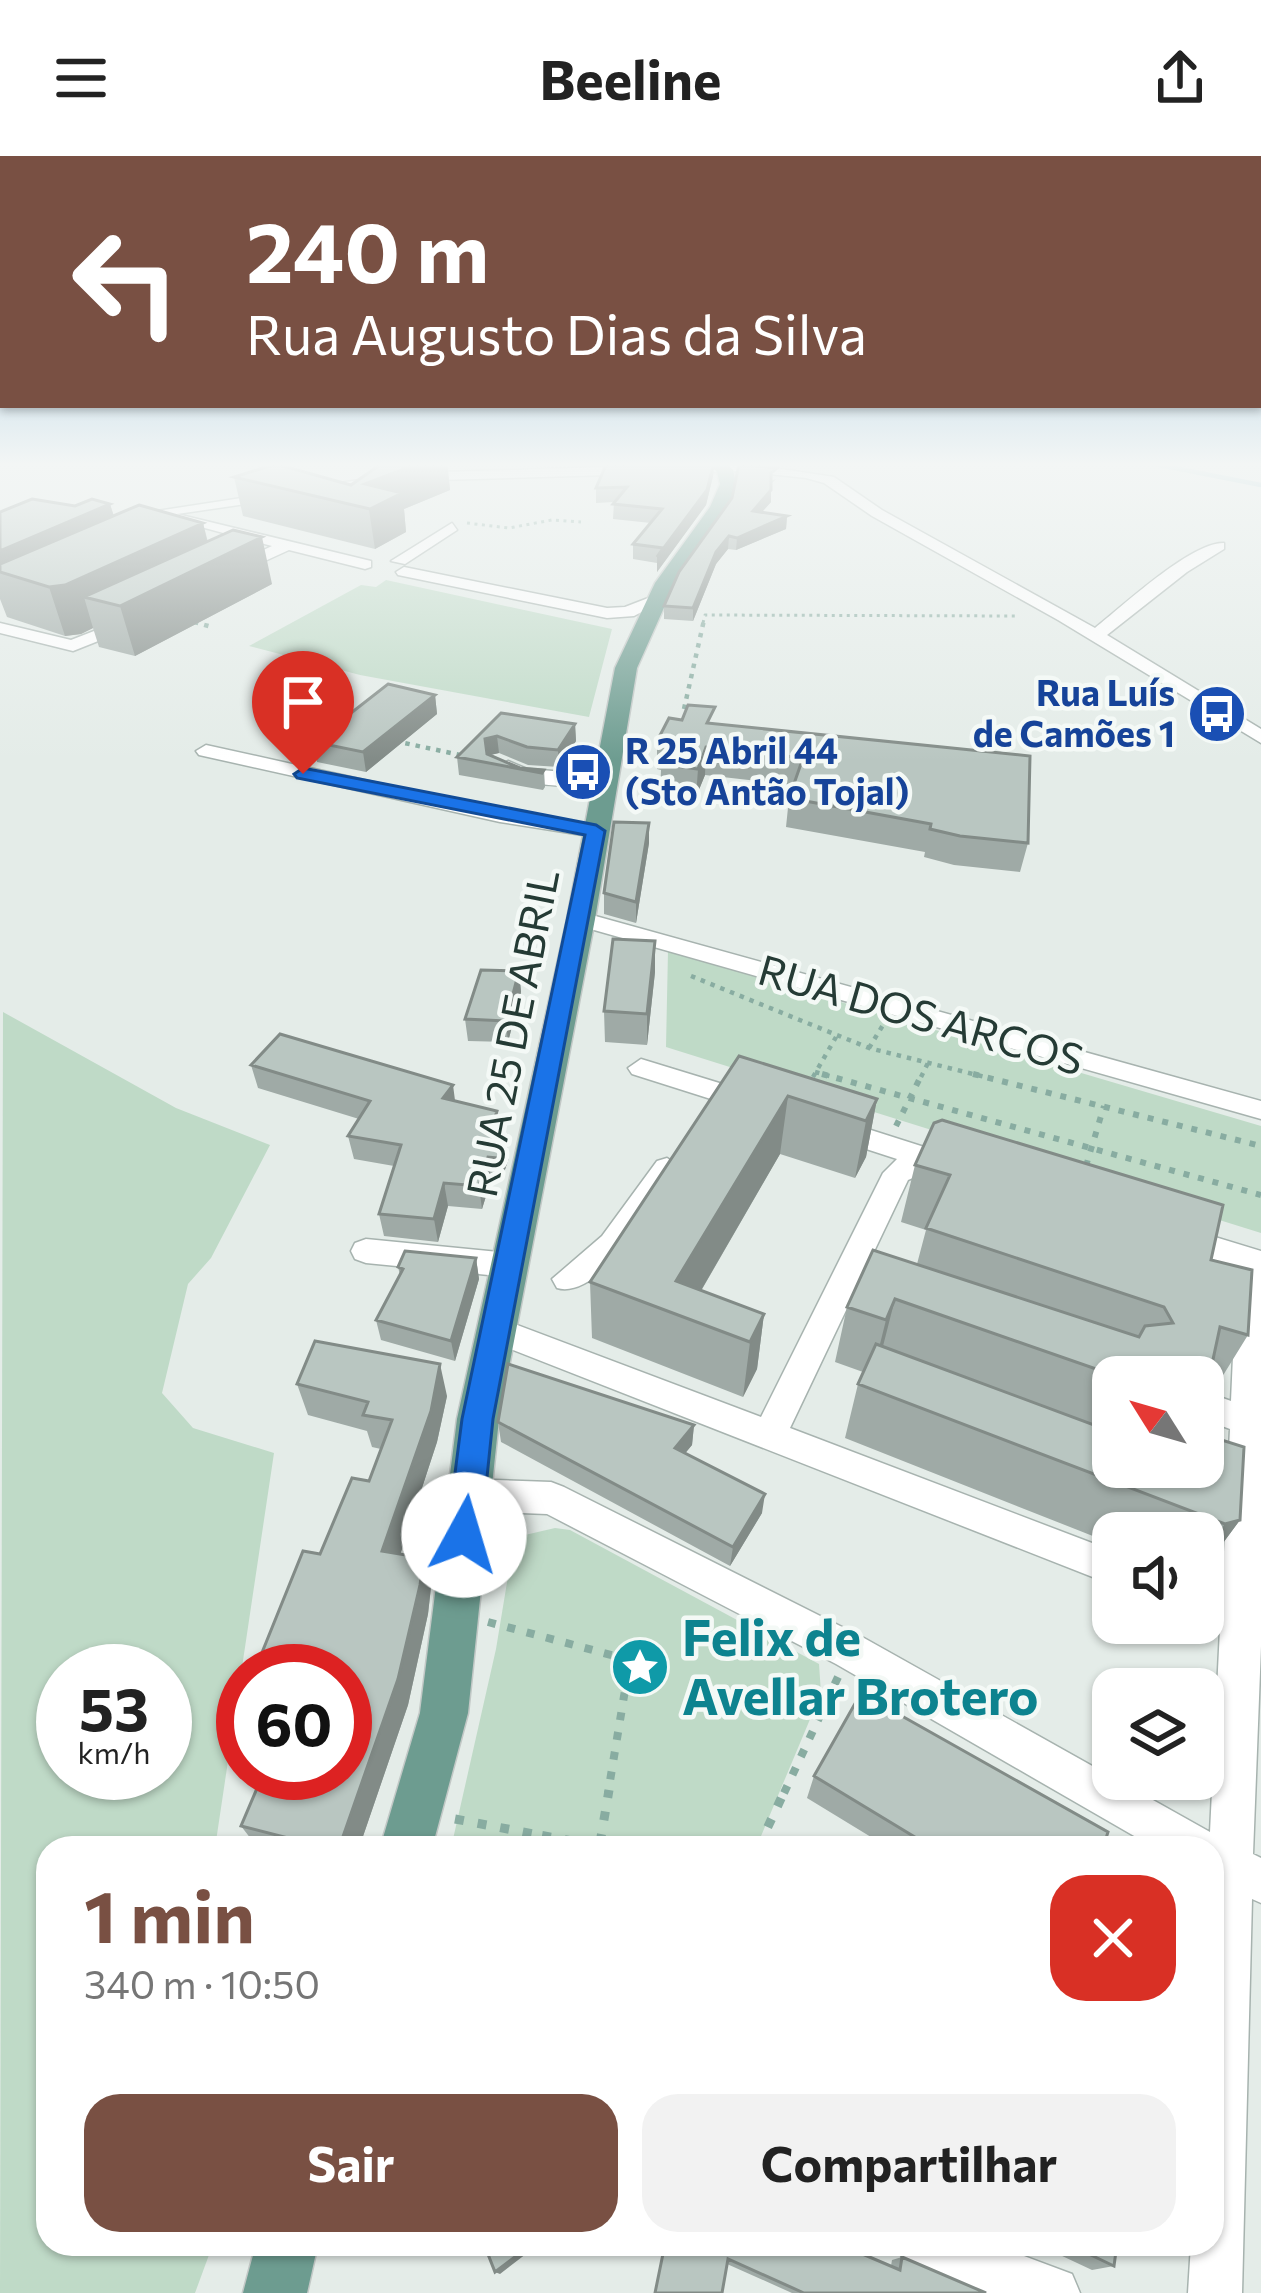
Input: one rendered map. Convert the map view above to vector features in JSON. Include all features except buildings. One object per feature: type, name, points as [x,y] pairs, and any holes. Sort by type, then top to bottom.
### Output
[{"type":"main road","name":"RUA 25 DE ABRIL","points":[[411,1830],[444,1713],[467,1496],[496,1330],[581,919],[631,617],[675,562]]},
{"type":"main road","points":[[274,2293],[284,2256]]},
{"type":"street","points":[[214,580],[252,562]]},
{"type":"street","points":[[356,562],[631,617]]},
{"type":"street","points":[[393,572],[406,562]]},
{"type":"street","points":[[965,562],[1261,736]]},
{"type":"street","points":[[1096,635],[1193,562]]},
{"type":"street","points":[[0,628],[73,646],[154,610]]},
{"type":"street","points":[[206,751],[500,816],[596,831]]},
{"type":"street","points":[[497,763],[523,775],[568,770],[604,782]]},
{"type":"street","name":"RUA DOS ARCOS","points":[[581,919],[1261,1110]]},
{"type":"street","points":[[641,1068],[993,1179]]},
{"type":"street","points":[[568,1280],[613,1244],[720,1093]]},
{"type":"street","points":[[770,1434],[859,1285],[897,1173],[910,1164],[933,1160]]},
{"type":"street","points":[[1138,1224],[1257,1262],[1255,1423],[1234,1617],[1224,1911]]},
{"type":"street","points":[[366,1251],[509,1265]]},
{"type":"street","points":[[496,1330],[1092,1560]]},
{"type":"street","points":[[1224,1412],[1255,1423]]},
{"type":"street","points":[[467,1496],[551,1498],[850,1651],[1177,1836]]},
{"type":"street","points":[[953,2256],[1039,2290]]},
{"type":"street","points":[[1216,2293],[1217,2256]]},
{"type":"path","points":[[154,610],[212,627]]},
{"type":"path","points":[[684,709],[705,615],[1064,616]]},
{"type":"path","points":[[256,763],[300,728],[343,730]]},
{"type":"path","points":[[387,740],[497,763]]},
{"type":"path","points":[[673,944],[670,967],[836,1037],[1261,1146]]},
{"type":"path","points":[[801,1118],[815,1072],[836,1037]]},
{"type":"path","points":[[886,1145],[928,1064]]},
{"type":"path","points":[[815,1072],[1261,1195]]},
{"type":"path","points":[[1079,1185],[1104,1106]]},
{"type":"path","points":[[1138,1224],[1153,1165]]},
{"type":"path","points":[[457,1614],[630,1660],[607,1836]]},
{"type":"path","points":[[764,1836],[850,1651]]},
{"type":"path","points":[[411,1830],[546,1836]]},
{"type":"green space","points":[[386,580],[612,629],[589,717],[360,675],[249,646],[361,585],[376,587]]},
{"type":"green space","points":[[668,951],[1261,1126],[1261,1233],[666,1047]]},
{"type":"green space","points":[[3,1012],[176,1108],[270,1145],[211,1258],[188,1284],[162,1393],[193,1428],[274,1453],[245,1644],[216,1644],[216,1800],[222,1800],[217,1836],[36,1836],[36,2256],[209,2256],[195,2293],[0,2293]]},
{"type":"green space","points":[[555,1528],[570,1530],[819,1664],[821,1693],[761,1836],[454,1836],[496,1649],[513,1546],[525,1535]]},
{"type":"place","name":"Rua Luís de Camões 1","points":[[1217,714]]},
{"type":"place","name":"R 25 Abril 44 (Sto Antão Tojal)","points":[[583,772]]},
{"type":"place","name":"Felix de Avellar Brotero","points":[[640,1667]]},
{"type":"route","points":[[303,774],[500,816],[596,831],[478,1419],[464,1535]]}]
